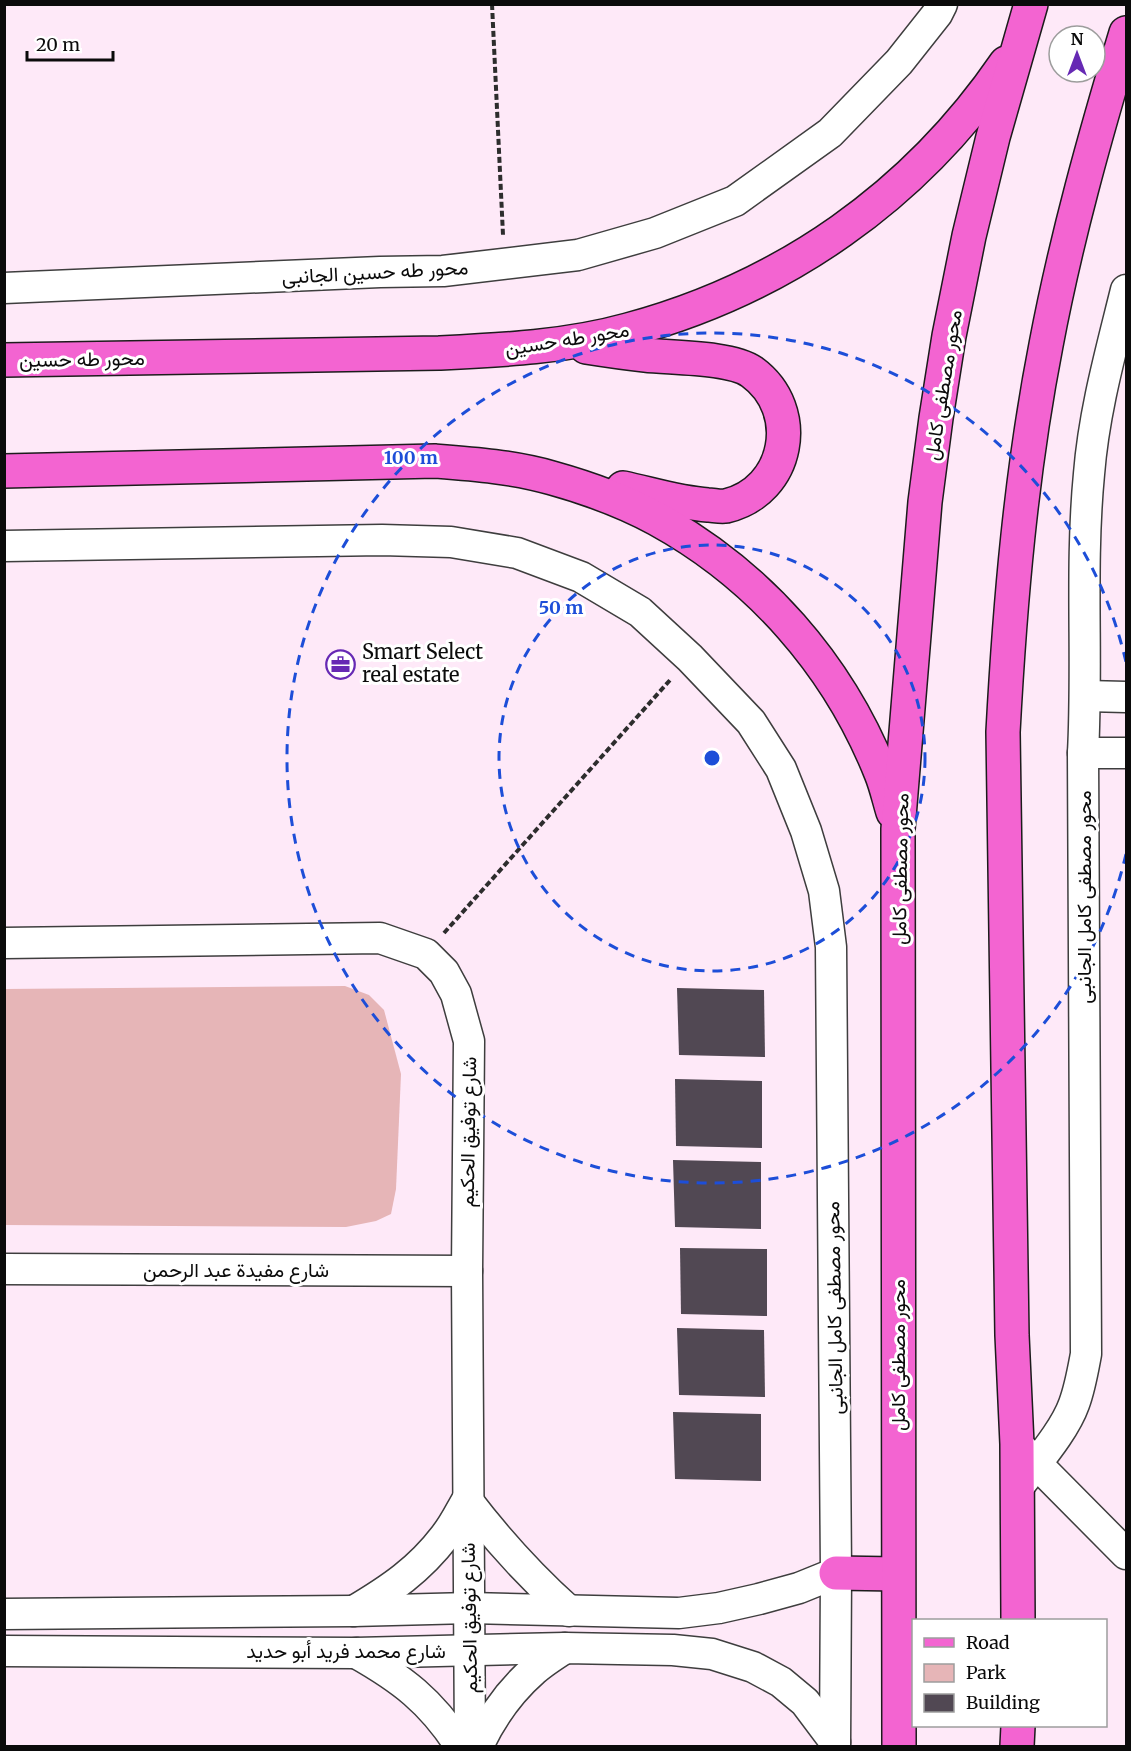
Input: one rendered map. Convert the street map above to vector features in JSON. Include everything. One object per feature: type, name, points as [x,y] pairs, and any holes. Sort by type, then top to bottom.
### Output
[{"type":"main road","name":"محور مصطفى كامل","points":[[898,1746],[898,829],[925,502],[949,336],[969,236],[993,137],[1031,4]]},
{"type":"main road","points":[[1018,1619],[1017,1489],[1026,1453],[1012,1335],[1003,732],[1008,634],[1018,527],[1046,345],[1066,250],[1090,155],[1126,33]]},
{"type":"main road","name":"محور طه حسين","points":[[4,360],[439,353],[502,350],[565,343],[627,331],[687,312],[745,288],[801,258],[853,223],[902,184],[947,139],[987,91],[1022,39]]},
{"type":"main road","points":[[4,471],[435,461],[493,466],[623,488],[695,504],[724,506],[751,495],[772,474],[783,447],[783,418],[771,391],[751,370],[723,361],[644,355],[565,343]]},
{"type":"main road","points":[[550,477],[605,495],[657,519],[706,550],[752,585],[792,626],[828,672],[857,721],[881,774],[898,829]]},
{"type":"main road","points":[[836,1573],[897,1574]]},
{"type":"main road","points":[[1017,1746],[1018,1727]]},
{"type":"street","name":"محور طه حسين الجانبى","points":[[4,288],[443,271],[578,255],[655,233],[735,201],[830,133],[899,62],[937,14],[942,4]]},
{"type":"street","name":"محور مصطفى كامل الجانبى","points":[[1026,1453],[1061,1429],[1074,1406],[1086,1354],[1083,753],[1086,696],[1083,569],[1089,473],[1101,392],[1126,290]]},
{"type":"street","points":[[4,546],[382,540],[451,542],[518,553],[582,577],[640,612],[690,658]]},
{"type":"street","name":"محور مصطفى كامل الجانبى","points":[[690,658],[751,722],[781,769],[806,831],[824,891],[831,947],[836,1573],[835,1744]]},
{"type":"street","points":[[1086,696],[1126,697]]},
{"type":"street","points":[[1083,753],[1126,753]]},
{"type":"street","name":"شارع توفيق الحكيم","points":[[4,943],[380,938],[426,954],[444,972],[456,994],[470,1041],[467,1271],[470,1746]]},
{"type":"street","name":"شارع مفيدة عبد الرحمن","points":[[4,1269],[467,1271]]},
{"type":"street","points":[[1026,1453],[1126,1554]]},
{"type":"street","points":[[353,1611],[388,1591],[420,1565],[446,1535],[467,1500],[515,1559],[569,1611]]},
{"type":"street","name":"شارع محمد فريد أبو حديد","points":[[4,1614],[470,1608],[679,1613],[719,1608],[769,1596],[799,1588],[836,1573]]},
{"type":"street","points":[[478,1746],[507,1697],[534,1670],[565,1648]]},
{"type":"street","name":"شارع محمد فريد أبو حديد","points":[[4,1651],[356,1653],[565,1648],[673,1650],[712,1654],[753,1667],[781,1682],[805,1702],[835,1744]]},
{"type":"street","points":[[356,1653],[392,1673],[423,1698],[460,1746]]},
{"type":"path","points":[[492,4],[504,265]]},
{"type":"path","points":[[426,954],[690,658]]},
{"type":"green space","points":[[345,986],[369,995],[384,1010],[401,1074],[396,1189],[391,1214],[376,1221],[346,1227],[5,1225],[5,989]]},
{"type":"building","points":[[677,988],[764,990],[765,1057],[679,1055]]},
{"type":"building","points":[[675,1079],[762,1081],[762,1148],[676,1146]]},
{"type":"building","points":[[673,1160],[761,1162],[761,1229],[675,1227]]},
{"type":"building","points":[[680,1248],[767,1249],[767,1316],[681,1314]]},
{"type":"building","points":[[677,1328],[764,1330],[765,1397],[679,1395]]},
{"type":"building","points":[[673,1412],[761,1414],[761,1481],[675,1479]]},
{"type":"place","name":"Smart Select real estate","points":[[341,664]]}]
